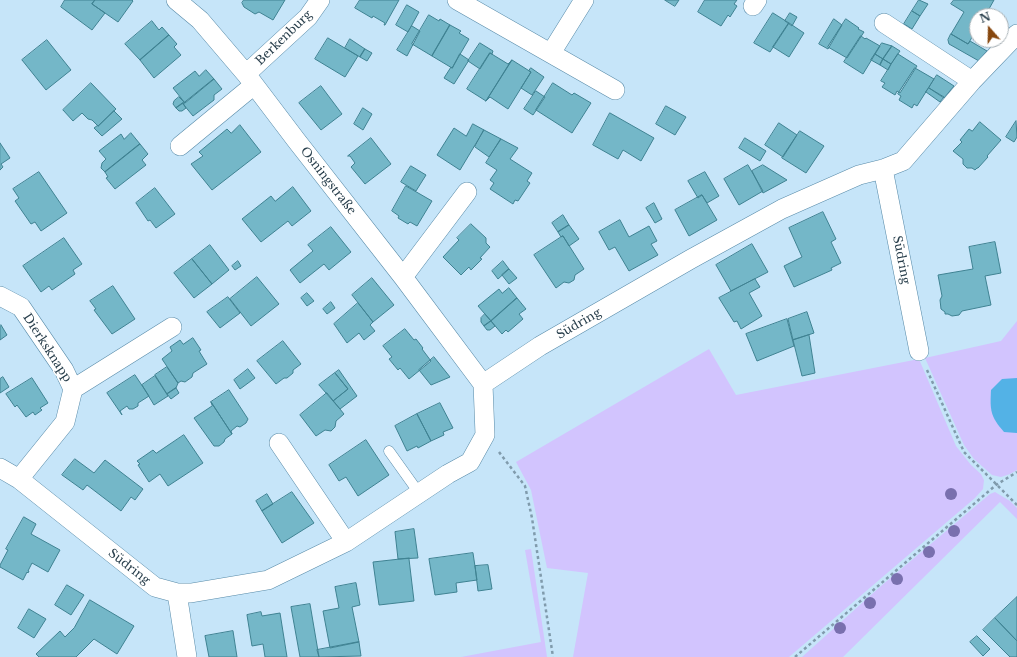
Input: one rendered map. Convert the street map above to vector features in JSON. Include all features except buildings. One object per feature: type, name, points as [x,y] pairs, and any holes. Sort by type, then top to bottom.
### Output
[{"type":"street","name":"Osningstraße","points":[[176,0],[200,20],[250,79],[403,277],[483,384]]},
{"type":"street","name":"Berkenburg","points":[[250,79],[308,17],[320,0]]},
{"type":"street","points":[[458,0],[615,90]]},
{"type":"street","points":[[551,53],[584,0]]},
{"type":"street","points":[[884,23],[972,81]]},
{"type":"street","name":"Südring","points":[[483,384],[540,346],[691,259],[782,209],[859,175],[883,169],[903,161],[972,81],[1017,34]]},
{"type":"street","points":[[180,146],[250,79]]},
{"type":"street","name":"Südring","points":[[883,169],[919,351]]},
{"type":"street","points":[[403,277],[467,192]]},
{"type":"street","name":"Dierksknapp","points":[[0,296],[21,307],[64,370],[73,389],[65,422],[19,479]]},
{"type":"street","name":"Dierksknapp","points":[[73,389],[172,327]]},
{"type":"street","points":[[483,384],[485,434]]},
{"type":"street","name":"Südring","points":[[0,468],[19,479],[155,587],[177,593],[191,593],[268,580],[346,542],[419,493],[470,462],[485,434]]},
{"type":"street","points":[[279,443],[346,542]]},
{"type":"street","points":[[177,593],[188,657]]},
{"type":"lane","points":[[389,452],[419,493]]},
{"type":"path","points":[[919,351],[964,452],[1017,505]]},
{"type":"path","points":[[485,434],[525,486],[532,518],[553,657]]},
{"type":"path","points":[[795,657],[996,485],[1017,472]]},
{"type":"shaded area","points":[[1017,321],[1017,470],[1001,477],[992,475],[974,459],[964,445],[925,358],[1001,341]]},
{"type":"shaded area","points":[[709,349],[736,395],[919,359],[956,446],[971,465],[981,474],[984,480],[983,489],[975,498],[789,657],[573,657],[588,573],[547,568],[531,490],[516,462]]},
{"type":"shaded area","points":[[995,492],[1010,501],[1017,508],[1017,519],[1000,502],[843,657],[802,657],[881,586],[990,494]]},
{"type":"shaded area","points":[[531,549],[547,657],[461,657],[541,642],[525,550]]},
{"type":"water","points":[[1017,378],[1017,433],[1004,432],[993,417],[991,408],[991,390],[1002,379]]}]
